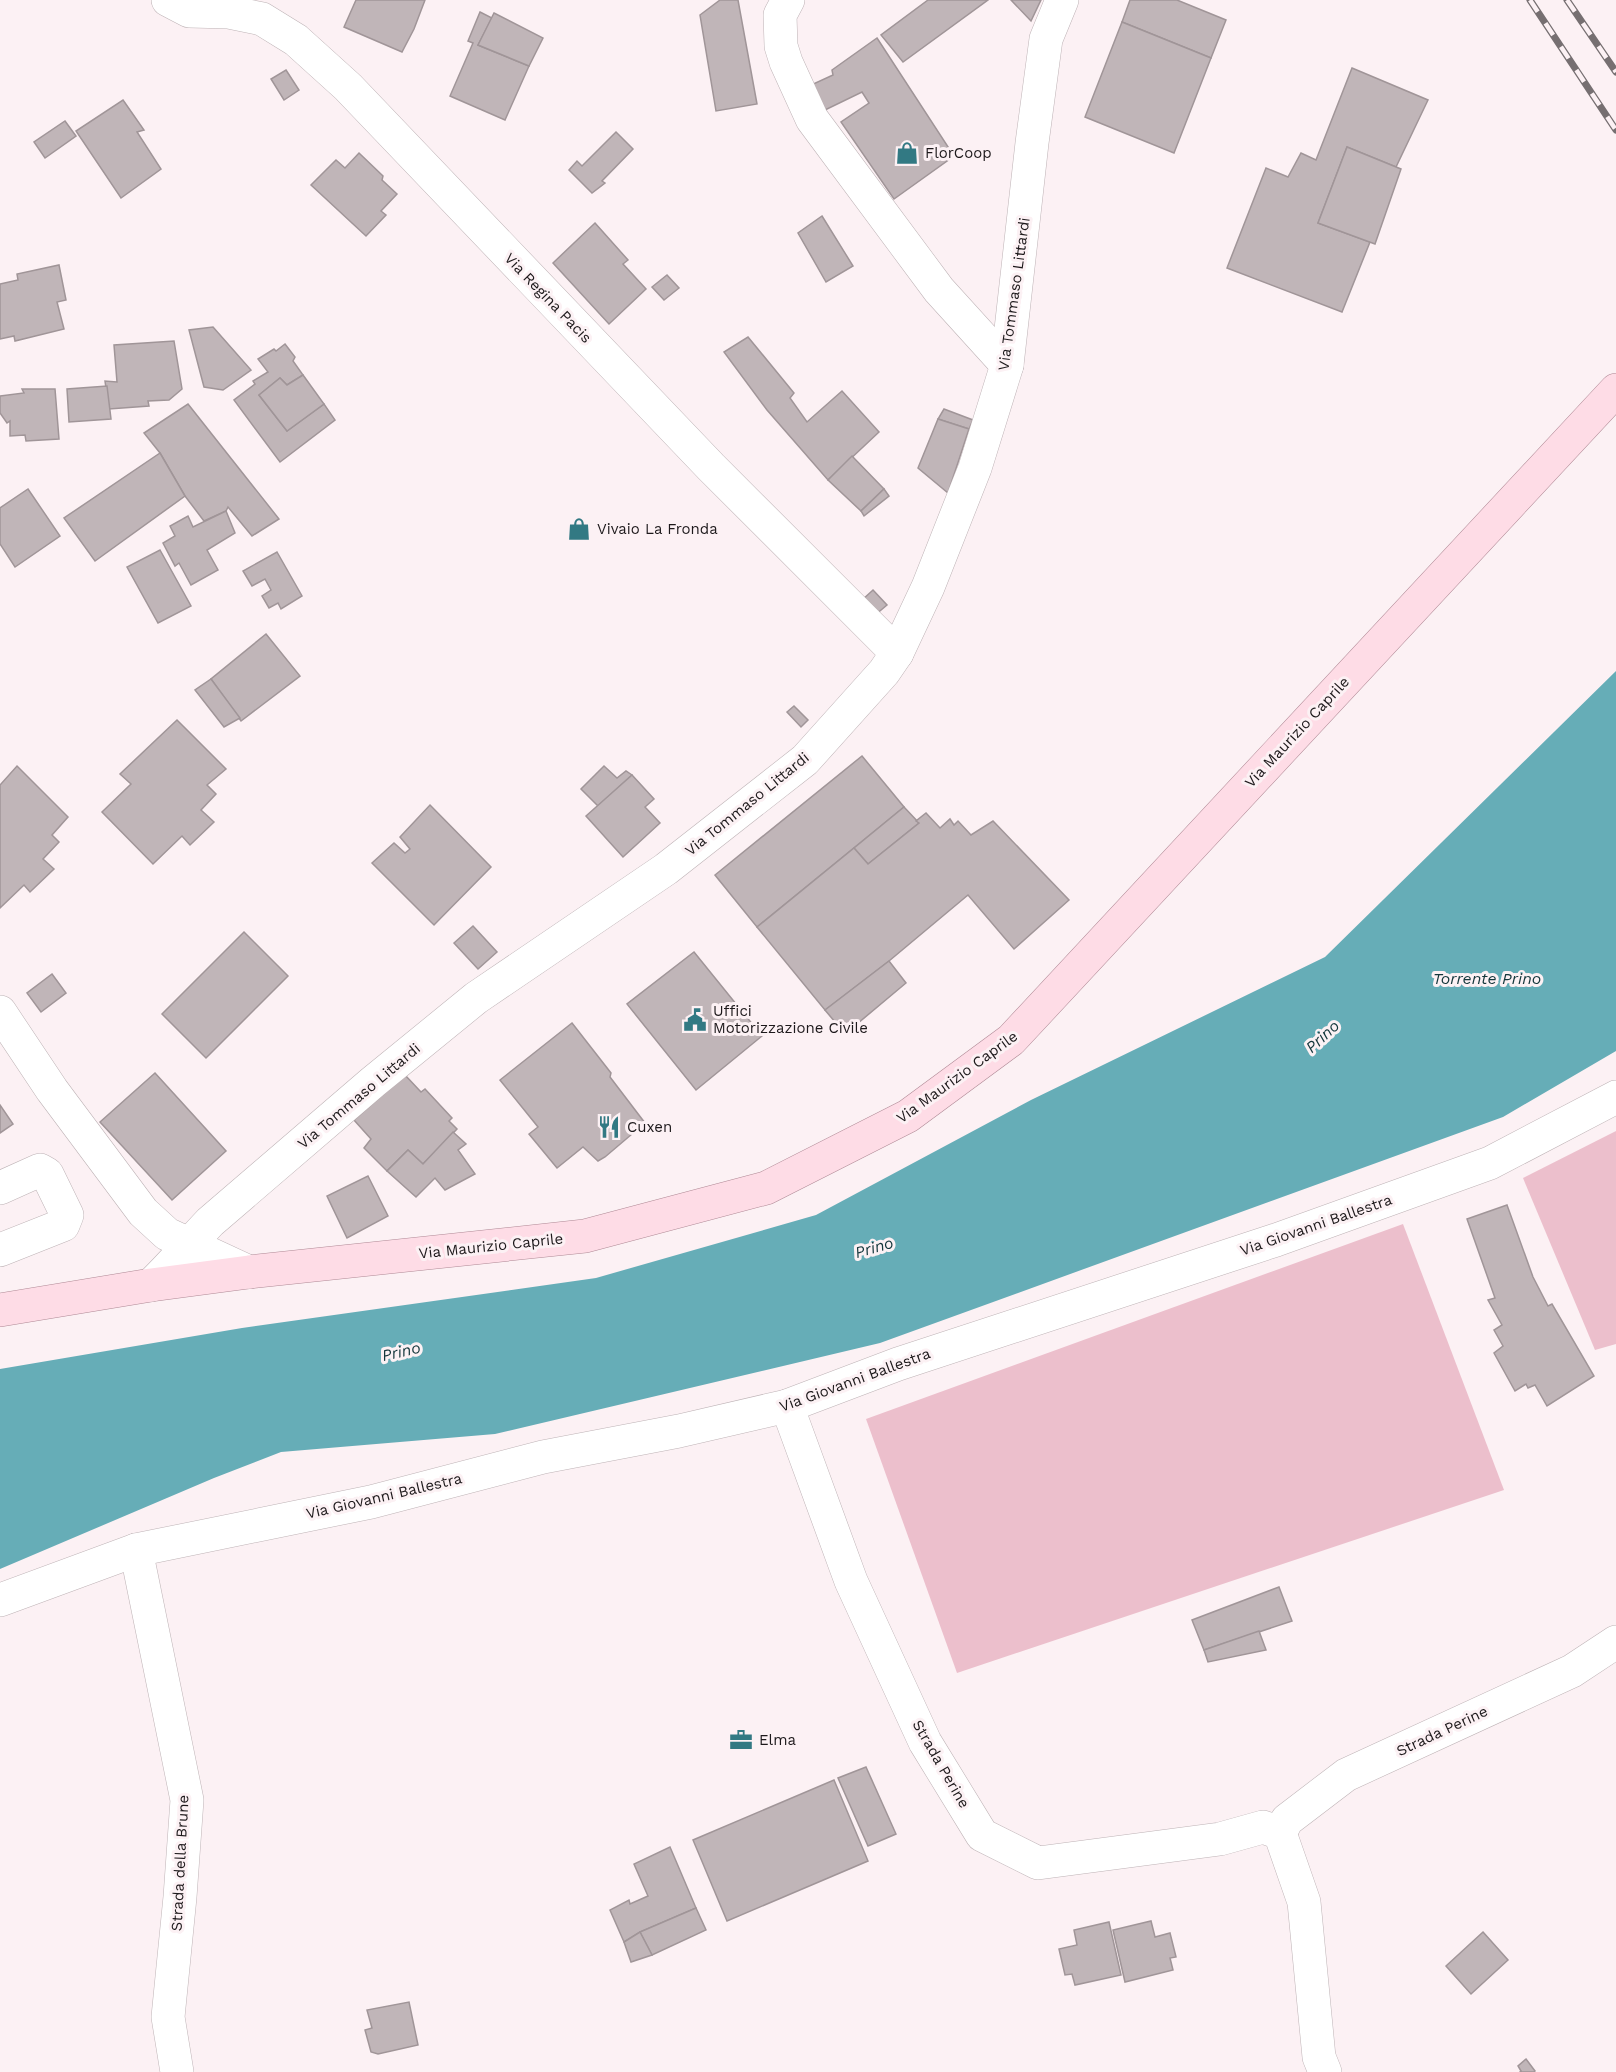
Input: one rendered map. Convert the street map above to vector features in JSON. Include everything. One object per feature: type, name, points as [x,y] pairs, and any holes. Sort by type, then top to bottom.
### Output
[{"type":"main road","name":"Via Maurizio Caprile","points":[[151,1285],[249,1272],[585,1236],[766,1188],[908,1116],[1011,1040],[1616,390]]},
{"type":"main road","points":[[0,1310],[151,1285]]},
{"type":"street","name":"Via Regina Pacis","points":[[168,0],[189,11],[230,12],[262,19],[296,40],[348,87],[711,467],[897,653]]},
{"type":"street","points":[[788,0],[780,15],[781,46],[812,118],[939,290],[1007,365]]},
{"type":"street","name":"Via Tommaso Littardi","points":[[151,1285],[175,1263],[210,1222],[373,1082],[476,998],[666,869],[805,760],[884,672],[897,653],[928,587],[975,468],[1007,365],[1046,39],[1062,0]]},
{"type":"street","points":[[0,1012],[52,1090],[143,1212],[167,1234],[249,1272]]},
{"type":"street","name":"Via Giovanni Ballestra","points":[[0,1600],[136,1550],[370,1502],[543,1457],[679,1431],[787,1406],[898,1364],[1276,1240],[1490,1163],[1616,1097]]},
{"type":"street","points":[[0,1188],[40,1170],[47,1174],[67,1215],[63,1225],[0,1250]]},
{"type":"street","name":"Strada Perine","points":[[787,1406],[856,1591],[925,1742],[982,1835],[1038,1863],[1220,1839],[1263,1827],[1280,1833],[1287,1820],[1346,1775],[1572,1671],[1616,1642]]},
{"type":"street","name":"Strada della Brune","points":[[136,1550],[187,1800],[168,2017],[177,2072]]},
{"type":"street","points":[[1280,1833],[1304,1902],[1319,2057],[1325,2072]]},
{"type":"shaded area","points":[[1616,1131],[1616,1344],[1595,1350],[1523,1178]]},
{"type":"shaded area","points":[[1403,1224],[1504,1490],[957,1673],[866,1419]]},
{"type":"water","name":"Torrente Prino","points":[[1616,671],[1616,1051],[1503,1117],[880,1343],[495,1434],[281,1452],[0,1569],[0,1369],[242,1328],[596,1278],[816,1215],[1031,1100],[1325,957]]},
{"type":"building","points":[[356,0],[425,0],[402,52],[344,27]]},
{"type":"building","points":[[720,0],[738,0],[757,104],[716,111],[700,15]]},
{"type":"building","points":[[928,0],[988,0],[903,62],[881,35]]},
{"type":"building","points":[[1011,0],[1041,0],[1031,21]]},
{"type":"building","points":[[1130,0],[1177,0],[1226,20],[1211,58],[1122,22]]},
{"type":"building","points":[[480,12],[492,18],[478,45],[529,66],[505,120],[450,96],[473,43],[468,41]]},
{"type":"building","points":[[494,13],[543,38],[529,66],[478,45]]},
{"type":"building","points":[[1122,22],[1211,58],[1174,153],[1085,117]]},
{"type":"building","points":[[877,38],[954,156],[894,199],[841,122],[869,103],[862,92],[825,110],[811,85],[833,75],[832,70]]},
{"type":"building","points":[[1352,68],[1428,100],[1396,167],[1347,147],[1318,223],[1370,242],[1342,312],[1227,268],[1266,168],[1288,177],[1301,153],[1316,160]]},
{"type":"building","points":[[286,70],[299,90],[284,100],[271,79]]},
{"type":"building","points":[[123,100],[144,130],[137,132],[161,169],[121,198],[76,131]]},
{"type":"building","points":[[65,121],[76,136],[45,158],[34,142]]},
{"type":"building","points":[[616,132],[633,149],[602,181],[605,183],[592,193],[569,170],[577,161],[582,166]]},
{"type":"building","points":[[1347,147],[1401,169],[1375,244],[1318,223]]},
{"type":"building","points":[[359,153],[383,176],[382,180],[397,194],[381,211],[386,215],[366,236],[311,185],[336,160],[345,168]]},
{"type":"building","points":[[822,216],[853,266],[826,282],[798,233]]},
{"type":"building","points":[[595,223],[628,260],[623,264],[646,289],[609,324],[553,263]]},
{"type":"building","points":[[59,265],[66,300],[57,302],[64,329],[15,341],[14,336],[0,339],[0,284],[18,280],[17,274]]},
{"type":"building","points":[[667,275],[679,288],[664,300],[652,287]]},
{"type":"building","points":[[213,327],[251,370],[223,390],[204,387],[189,330]]},
{"type":"building","points":[[748,337],[794,393],[790,398],[807,422],[842,391],[879,432],[828,480],[767,410],[724,352]]},
{"type":"building","points":[[174,341],[182,389],[169,400],[148,401],[149,406],[109,409],[105,381],[117,382],[114,345]]},
{"type":"building","points":[[285,344],[295,357],[293,361],[303,375],[287,385],[280,378],[259,395],[287,431],[324,404],[335,420],[280,462],[234,400],[255,384],[253,381],[268,372],[258,359]]},
{"type":"building","points":[[303,375],[324,404],[287,431],[259,395],[280,378],[287,385]]},
{"type":"building","points":[[107,386],[111,419],[69,422],[67,389]]},
{"type":"building","points":[[22,389],[55,389],[59,439],[26,441],[25,435],[10,436],[10,421],[7,423],[0,413],[0,396],[24,393]]},
{"type":"building","points":[[188,404],[279,519],[252,536],[228,507],[226,511],[204,521],[185,496],[160,453],[144,433]]},
{"type":"building","points":[[944,409],[973,420],[969,429],[938,419]]},
{"type":"building","points":[[938,419],[969,429],[948,493],[918,468]]},
{"type":"building","points":[[160,453],[185,496],[95,561],[64,518]]},
{"type":"building","points":[[852,456],[884,489],[861,511],[828,480]]},
{"type":"building","points":[[28,489],[60,536],[15,567],[0,544],[0,508]]},
{"type":"building","points":[[884,489],[889,496],[864,516],[861,511]]},
{"type":"building","points":[[226,511],[235,533],[207,550],[218,570],[191,585],[179,563],[175,566],[163,543],[175,536],[170,526],[188,516],[193,527]]},
{"type":"building","points":[[160,550],[191,606],[158,623],[127,567]]},
{"type":"building","points":[[277,552],[302,596],[281,609],[278,603],[269,608],[262,596],[271,590],[265,579],[252,586],[243,571]]},
{"type":"building","points":[[873,590],[887,605],[874,616],[861,601]]},
{"type":"building","points":[[266,634],[300,676],[241,721],[211,679]]},
{"type":"building","points":[[211,679],[240,718],[224,727],[195,690]]},
{"type":"building","points":[[794,706],[808,720],[801,727],[787,712]]},
{"type":"building","points":[[177,720],[226,769],[207,785],[216,794],[201,810],[214,822],[190,845],[182,836],[153,864],[102,812],[131,784],[120,774]]},
{"type":"building","points":[[862,756],[904,807],[757,927],[715,875]]},
{"type":"building","points":[[17,766],[68,817],[52,835],[59,842],[43,859],[54,869],[30,892],[24,885],[0,908],[0,785]]},
{"type":"building","points":[[604,766],[617,778],[626,771],[632,775],[598,806],[581,789]]},
{"type":"building","points":[[632,775],[654,799],[645,807],[660,823],[623,857],[586,816]]},
{"type":"building","points":[[430,805],[491,867],[434,925],[372,863],[394,843],[405,853],[410,849],[400,837]]},
{"type":"building","points":[[904,807],[919,823],[868,864],[854,848]]},
{"type":"building","points":[[926,813],[940,828],[950,819],[954,825],[958,821],[971,835],[993,821],[1069,900],[1014,949],[968,895],[889,961],[825,1010],[757,927],[854,848],[868,864],[919,823],[916,821]]},
{"type":"building","points":[[473,926],[497,952],[478,969],[454,943]]},
{"type":"building","points":[[244,932],[288,976],[206,1058],[162,1014]]},
{"type":"building","name":"Uffici Motorizzazione Civile","points":[[694,952],[762,1036],[696,1090],[627,1004]]},
{"type":"building","points":[[889,961],[906,983],[845,1034],[825,1010]]},
{"type":"building","points":[[52,974],[66,993],[41,1012],[27,993]]},
{"type":"building","points":[[572,1023],[611,1073],[610,1077],[645,1123],[598,1161],[583,1147],[557,1168],[529,1134],[538,1127],[500,1080]]},
{"type":"building","points":[[155,1073],[226,1151],[172,1200],[100,1122]]},
{"type":"building","points":[[405,1075],[421,1092],[425,1089],[452,1118],[449,1121],[457,1129],[423,1164],[408,1150],[387,1171],[364,1148],[371,1139],[354,1120]]},
{"type":"building","points":[[0,1105],[13,1124],[0,1133]]},
{"type":"building","points":[[453,1132],[466,1144],[458,1150],[475,1174],[445,1190],[435,1178],[416,1197],[387,1171],[408,1150],[423,1164]]},
{"type":"building","points":[[368,1176],[388,1216],[347,1238],[327,1196]]},
{"type":"building","points":[[1507,1205],[1533,1277],[1548,1306],[1552,1304],[1594,1376],[1547,1406],[1535,1385],[1528,1388],[1526,1384],[1515,1391],[1494,1353],[1503,1346],[1494,1330],[1502,1325],[1488,1300],[1495,1298],[1467,1219]]},
{"type":"building","points":[[1279,1587],[1292,1621],[1204,1650],[1192,1620]]},
{"type":"building","points":[[1259,1631],[1266,1650],[1208,1662],[1204,1650]]},
{"type":"building","points":[[866,1767],[896,1834],[868,1846],[838,1778]]},
{"type":"building","points":[[834,1780],[868,1861],[727,1921],[693,1840]]},
{"type":"building","points":[[670,1847],[696,1908],[640,1932],[624,1942],[610,1910],[629,1900],[630,1904],[648,1896],[634,1864]]},
{"type":"building","points":[[696,1908],[706,1930],[652,1955],[640,1932]]},
{"type":"building","points":[[1151,1921],[1155,1937],[1170,1933],[1176,1957],[1170,1958],[1173,1970],[1125,1982],[1113,1930]]},
{"type":"building","points":[[1109,1922],[1121,1975],[1075,1985],[1072,1974],[1065,1975],[1059,1949],[1077,1945],[1074,1930]]},
{"type":"building","points":[[640,1932],[652,1955],[631,1962],[624,1942]]},
{"type":"building","points":[[1483,1932],[1508,1960],[1471,1994],[1446,1966]]},
{"type":"building","points":[[409,2002],[418,2045],[378,2054],[371,2052],[365,2030],[372,2028],[367,2010]]},
{"type":"building","points":[[1526,2059],[1534,2072],[1520,2072],[1518,2066]]},
{"type":"railway","points":[[1530,0],[1616,130]]},
{"type":"railway","points":[[1567,0],[1616,72]]},
{"type":"place","name":"FlorCoop","points":[[907,153]]},
{"type":"place","name":"Vivaio La Fronda","points":[[579,529]]},
{"type":"place","name":"Uffici Motorizzazione Civile","points":[[695,1020]]},
{"type":"place","name":"Cuxen","points":[[609,1127]]},
{"type":"place","name":"Elma","points":[[741,1740]]},
{"type":"water label","name":"Prino","points":[[1322,1036]]},
{"type":"water label","name":"Prino","points":[[874,1247]]},
{"type":"water label","name":"Prino","points":[[401,1351]]}]
